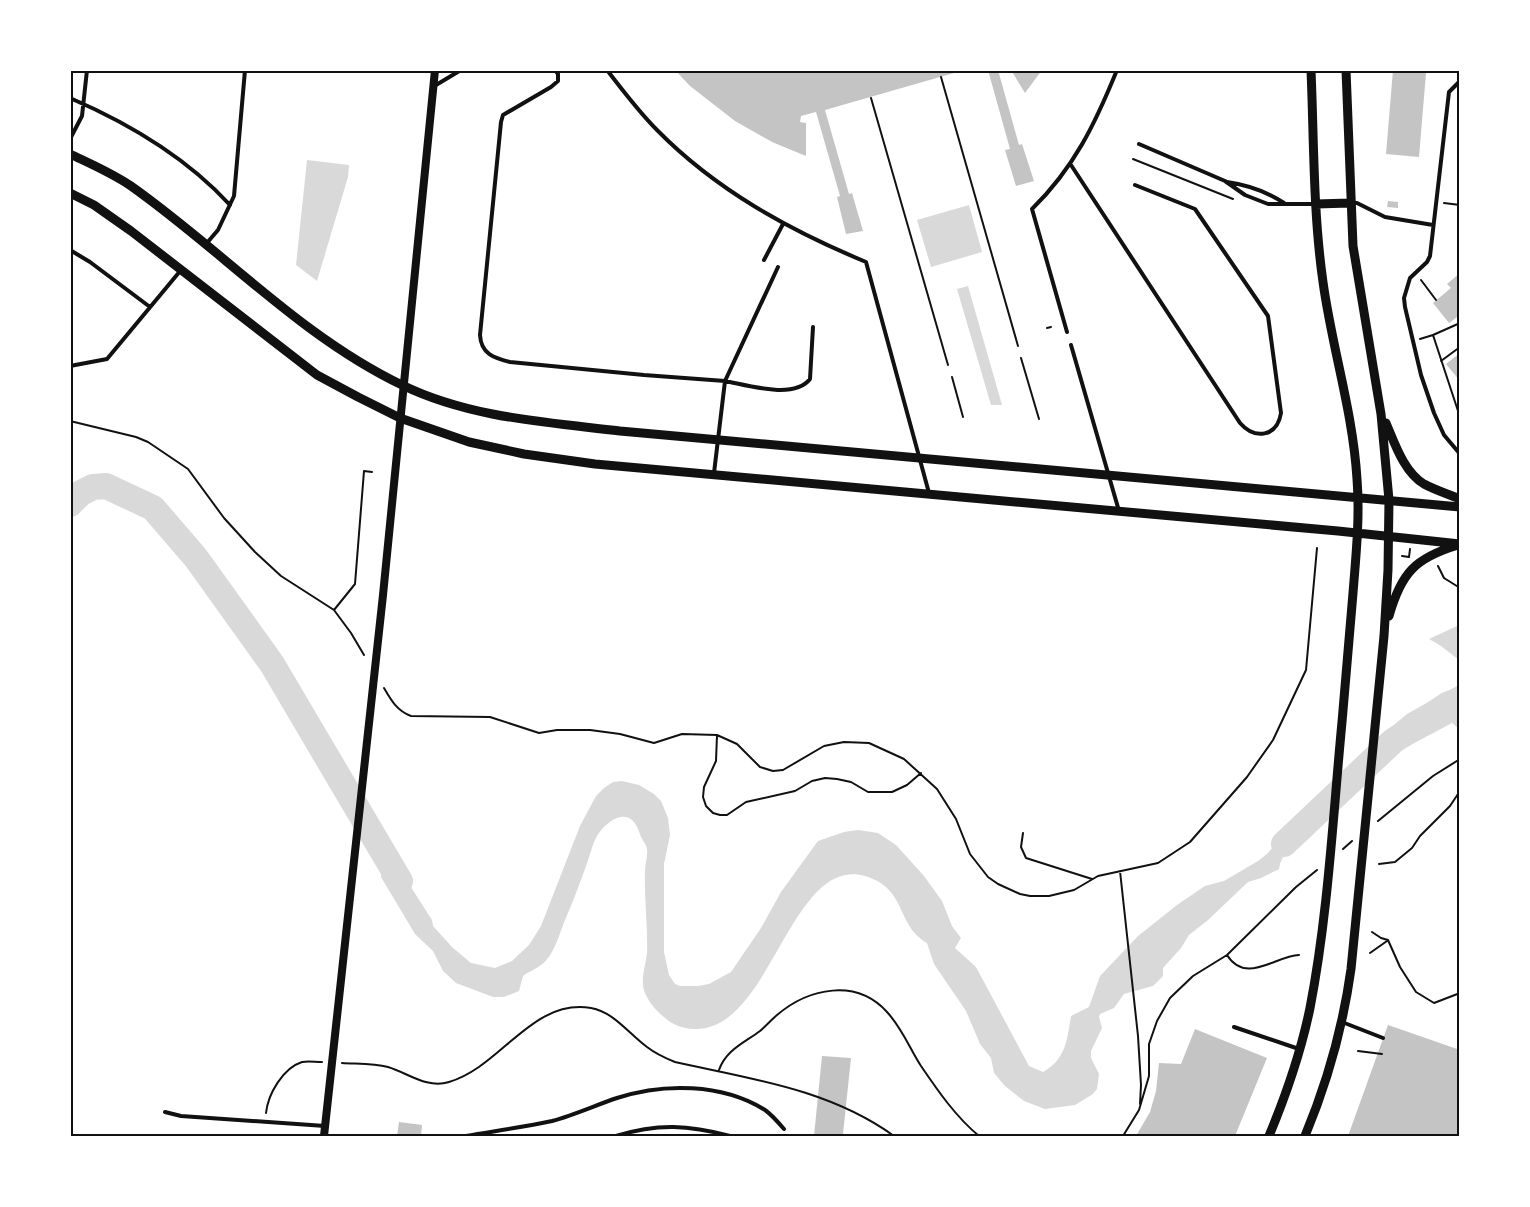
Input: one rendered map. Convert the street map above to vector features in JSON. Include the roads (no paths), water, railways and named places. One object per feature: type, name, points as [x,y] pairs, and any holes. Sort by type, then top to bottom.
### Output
[{"type":"main road","points":[[1269,1137],[1284,1101],[1299,1050],[1315,979],[1347,666],[1357,534],[1358,498],[1349,411],[1337,364],[1323,284],[1316,204],[1311,70]]},
{"type":"main road","points":[[1305,1137],[1320,1100],[1342,1022],[1352,969],[1362,839],[1384,636],[1388,570],[1389,500],[1381,414],[1355,268],[1354,203],[1346,70]]},
{"type":"main road","points":[[70,154],[129,184],[306,327],[354,358],[403,386],[494,416],[620,431],[1460,507]]},
{"type":"main road","points":[[70,193],[94,205],[181,269],[317,375],[400,418],[469,442],[524,454],[594,464],[1119,511],[1460,545]]},
{"type":"main road","points":[[1316,204],[1354,203]]},
{"type":"main road","points":[[1381,414],[1411,472],[1425,484],[1460,499]]},
{"type":"main road","points":[[1384,636],[1396,590],[1412,568],[1434,552],[1460,545]]},
{"type":"street","points":[[324,1137],[383,594],[435,70]]},
{"type":"lane","points":[[70,139],[82,116],[87,70]]},
{"type":"lane","points":[[206,244],[218,230],[234,196],[245,70]]},
{"type":"lane","points":[[434,85],[461,70]]},
{"type":"lane","points":[[555,70],[558,74],[558,81],[503,115],[501,122],[481,325],[482,347],[494,357],[510,362],[725,381],[782,391],[797,390],[806,385],[810,379],[813,327]]},
{"type":"lane","points":[[607,70],[665,137],[726,188],[783,224],[866,262],[929,494]]},
{"type":"lane","points":[[1067,332],[1032,209],[1071,165],[1091,130],[1117,70]]},
{"type":"lane","points":[[1460,81],[1449,92],[1429,260],[1410,278],[1404,303],[1421,375],[1434,413],[1444,435],[1460,454]]},
{"type":"lane","points":[[70,98],[125,125],[174,157],[230,205]]},
{"type":"lane","points":[[1139,144],[1226,181],[1270,194],[1284,203]]},
{"type":"lane","points":[[1071,165],[1240,423],[1250,433],[1261,435],[1271,432],[1280,421],[1281,413],[1268,316],[1196,209],[1135,185]]},
{"type":"lane","points":[[1226,181],[1245,195],[1268,204],[1316,204]]},
{"type":"lane","points":[[1354,203],[1384,217],[1433,225]]},
{"type":"lane","points":[[764,260],[783,224]]},
{"type":"lane","points":[[70,250],[90,262],[150,307]]},
{"type":"lane","points":[[714,474],[725,381],[778,267]]},
{"type":"lane","points":[[70,366],[107,359],[181,269]]},
{"type":"lane","points":[[1071,345],[1119,511]]},
{"type":"lane","points":[[1342,1022],[1383,1038]]},
{"type":"lane","points":[[1234,1027],[1299,1050]]},
{"type":"lane","points":[[466,1137],[553,1120],[643,1091],[678,1088],[714,1091],[739,1097],[764,1109],[784,1129]]},
{"type":"lane","points":[[165,1112],[181,1116],[325,1126]]},
{"type":"lane","points":[[616,1137],[660,1126],[711,1131],[730,1137]]},
{"type":"waterway","points":[[70,504],[81,493],[93,487],[106,486],[153,508],[196,558],[272,664],[400,881]]},
{"type":"waterway","points":[[1284,844],[1393,741],[1447,705],[1460,700]]}]
